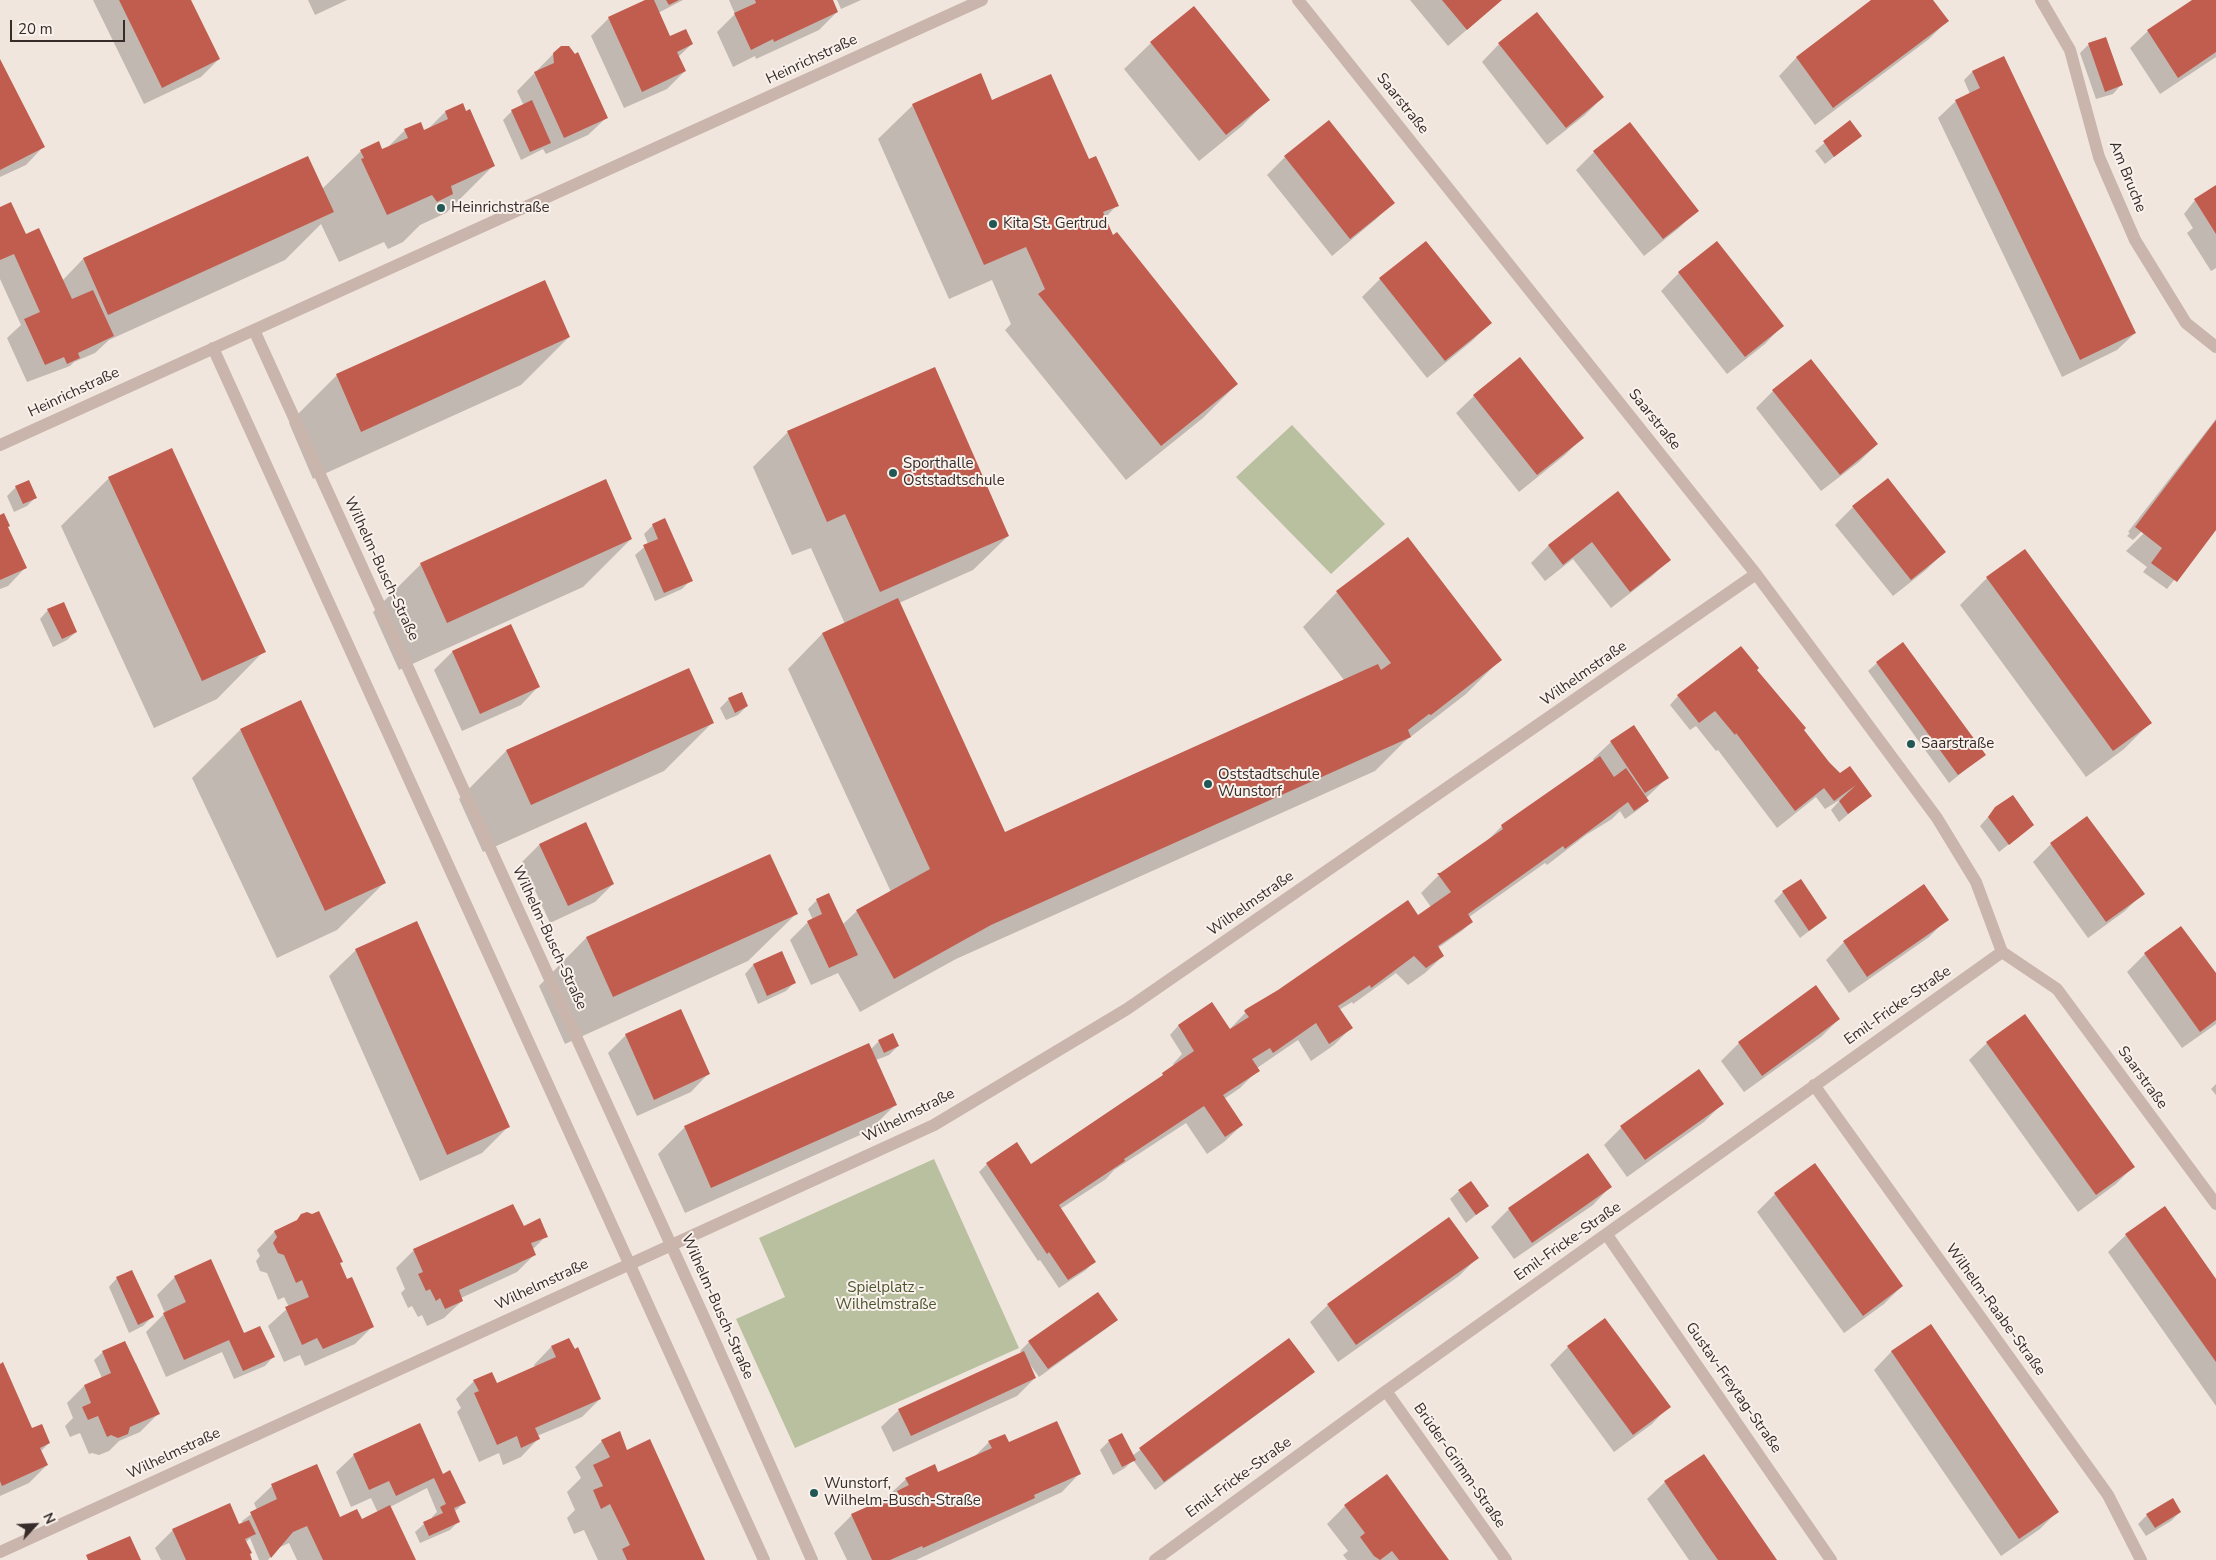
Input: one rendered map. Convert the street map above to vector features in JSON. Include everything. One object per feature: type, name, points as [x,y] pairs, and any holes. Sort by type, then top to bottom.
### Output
[{"type":"street","name":"Heinrichstraße","points":[[0,445],[982,0]]},
{"type":"street","name":"Saarstraße","points":[[1298,0],[1756,574],[1937,818],[1976,882],[2002,952],[2057,989],[2216,1204]]},
{"type":"street","name":"Am Bruche","points":[[2041,0],[2070,50],[2099,157],[2135,240],[2186,323],[2216,347]]},
{"type":"street","name":"Wilhelm-Busch-Straße","points":[[254,330],[671,1244],[812,1560]]},
{"type":"street","points":[[213,348],[764,1560]]},
{"type":"street","name":"Wilhelmstraße","points":[[0,1552],[934,1125],[1126,1010],[1756,574]]},
{"type":"street","name":"Emil-Fricke-Straße","points":[[1155,1560],[1386,1390],[2002,952]]},
{"type":"street","name":"Wilhelm-Raabe-Straße","points":[[1814,1085],[2108,1495],[2141,1560]]},
{"type":"street","name":"Gustav-Freytag-Straße","points":[[1607,1234],[1832,1560]]},
{"type":"street","name":"Brüder-Grimm-Straße","points":[[1386,1390],[1506,1560]]},
{"type":"green space","points":[[1292,425],[1385,524],[1331,574],[1236,477]]},
{"type":"green space","name":"Spielplatz - Wilhelmstraße","points":[[934,1159],[1019,1348],[795,1448],[736,1319],[785,1297],[759,1238]]},
{"type":"building","points":[[119,0],[191,0],[220,59],[162,88]]},
{"type":"building","points":[[645,0],[654,0],[670,36],[686,29],[693,44],[677,52],[686,71],[642,92],[608,17]]},
{"type":"building","points":[[666,0],[679,0],[669,5]]},
{"type":"building","points":[[755,0],[833,0],[838,12],[774,42],[773,39],[751,50],[734,13],[756,3]]},
{"type":"building","points":[[1442,0],[1502,0],[1467,30]]},
{"type":"building","points":[[1871,0],[1933,0],[1949,21],[1833,108],[1796,57]]},
{"type":"building","points":[[2192,0],[2216,0],[2216,52],[2178,78],[2147,30]]},
{"type":"building","points":[[1194,6],[1270,100],[1226,135],[1150,42]]},
{"type":"building","points":[[1537,12],[1604,97],[1566,128],[1498,43]]},
{"type":"building","points":[[2106,37],[2123,85],[2105,92],[2088,43]]},
{"type":"building","points":[[561,46],[569,46],[575,54],[578,52],[608,118],[564,138],[534,72],[554,63],[553,53]]},
{"type":"building","points":[[2004,56],[2136,333],[2080,360],[1955,100],[1980,88],[1972,71]]},
{"type":"building","points":[[0,59],[45,147],[0,170]]},
{"type":"building","points":[[981,73],[992,100],[1051,74],[1089,159],[1096,156],[1119,206],[1103,212],[1113,235],[1117,232],[1238,384],[1161,446],[1038,294],[1045,289],[1026,247],[984,265],[912,104]]},
{"type":"building","points":[[532,100],[551,143],[530,152],[511,110]]},
{"type":"building","points":[[463,103],[466,111],[470,109],[495,166],[451,186],[453,194],[437,202],[432,195],[387,215],[361,159],[364,158],[360,150],[379,141],[382,149],[408,138],[404,129],[421,122],[424,130],[448,119],[445,111]]},
{"type":"building","points":[[1329,120],[1395,203],[1350,239],[1284,156]]},
{"type":"building","points":[[1850,120],[1862,136],[1834,157],[1823,141]]},
{"type":"building","points":[[1630,122],[1699,211],[1663,239],[1593,151]]},
{"type":"building","points":[[308,156],[334,212],[108,315],[83,258]]},
{"type":"building","points":[[2216,185],[2216,234],[2194,199]]},
{"type":"building","points":[[11,202],[26,234],[39,228],[72,299],[93,290],[114,336],[78,353],[80,358],[67,364],[64,357],[45,365],[24,319],[40,312],[14,254],[0,260],[0,207]]},
{"type":"building","points":[[1426,241],[1492,323],[1445,361],[1379,278]]},
{"type":"building","points":[[1717,241],[1784,326],[1745,357],[1678,272]]},
{"type":"building","points":[[545,280],[570,337],[361,432],[336,374]]},
{"type":"building","points":[[1520,357],[1584,438],[1537,475],[1473,395]]},
{"type":"building","points":[[1811,359],[1878,444],[1840,475],[1772,390]]},
{"type":"building","name":"Sporthalle Oststadtschule","points":[[935,367],[1009,536],[880,592],[845,514],[827,522],[787,431]]},
{"type":"building","points":[[2216,420],[2216,530],[2177,582],[2151,563],[2162,548],[2135,527]]},
{"type":"building","points":[[172,448],[266,652],[202,681],[108,477]]},
{"type":"building","points":[[1888,478],[1946,552],[1911,580],[1852,506]]},
{"type":"building","points":[[606,479],[632,539],[447,623],[420,563]]},
{"type":"building","points":[[29,480],[37,498],[23,504],[15,486]]},
{"type":"building","points":[[1618,491],[1671,560],[1630,592],[1592,542],[1563,565],[1548,545]]},
{"type":"building","points":[[4,513],[10,526],[8,527],[27,568],[0,580],[0,515]]},
{"type":"building","points":[[665,518],[693,581],[664,593],[643,545],[658,539],[652,524]]},
{"type":"building","name":"Oststadtschule Wunstorf","points":[[1408,537],[1502,660],[1431,715],[1429,714],[1408,730],[1411,737],[991,925],[894,979],[856,910],[930,869],[822,633],[898,598],[1005,832],[1378,664],[1381,670],[1391,663],[1336,591]]},
{"type":"building","points":[[2025,549],[2152,723],[2113,751],[1986,577]]},
{"type":"building","points":[[64,602],[77,632],[62,639],[47,609]]},
{"type":"building","points":[[511,624],[540,687],[480,714],[452,651]]},
{"type":"building","points":[[1903,642],[1986,755],[1958,775],[1876,662]]},
{"type":"building","points":[[1741,646],[1759,668],[1757,670],[1806,728],[1804,730],[1829,762],[1840,773],[1850,766],[1872,796],[1848,814],[1839,801],[1856,785],[1834,801],[1824,788],[1795,811],[1736,733],[1735,735],[1715,711],[1699,723],[1677,695]]},
{"type":"building","points":[[689,668],[714,723],[531,805],[506,750]]},
{"type":"building","points":[[742,692],[748,706],[735,713],[728,698]]},
{"type":"building","points":[[301,700],[386,883],[325,911],[240,729]]},
{"type":"building","points":[[1634,725],[1669,778],[1645,793],[1610,741]]},
{"type":"building","points":[[1600,756],[1614,777],[1626,768],[1649,801],[1634,811],[1628,802],[1565,849],[1563,846],[1468,914],[1473,922],[1438,946],[1444,956],[1426,968],[1414,956],[1371,988],[1370,985],[1338,1006],[1353,1028],[1329,1044],[1316,1023],[1273,1053],[1270,1048],[1252,1059],[1260,1071],[1223,1095],[1243,1125],[1225,1137],[1204,1106],[1059,1205],[1096,1262],[1068,1280],[1049,1252],[1047,1254],[986,1163],[1017,1142],[1031,1164],[1163,1075],[1162,1073],[1194,1051],[1178,1025],[1212,1002],[1230,1029],[1249,1017],[1244,1011],[1246,1009],[1278,990],[1408,900],[1418,915],[1451,892],[1437,873],[1440,873],[1503,829],[1501,825]]},
{"type":"building","points":[[2013,795],[2034,825],[2009,845],[1988,817],[1995,807]]},
{"type":"building","points":[[2087,816],[2145,894],[2106,922],[2050,843]]},
{"type":"building","points":[[586,822],[614,884],[568,906],[539,844]]},
{"type":"building","points":[[770,854],[798,914],[613,997],[586,937]]},
{"type":"building","points":[[1801,879],[1827,918],[1809,931],[1782,891]]},
{"type":"building","points":[[1924,884],[1949,920],[1867,977],[1843,941]]},
{"type":"building","points":[[829,893],[858,955],[829,968],[807,921],[822,914],[816,899]]},
{"type":"building","points":[[417,921],[510,1127],[447,1155],[355,949]]},
{"type":"building","points":[[2181,926],[2216,973],[2216,1020],[2200,1032],[2144,953]]},
{"type":"building","points":[[782,951],[796,983],[767,996],[753,964]]},
{"type":"building","points":[[1816,985],[1840,1019],[1762,1076],[1738,1042]]},
{"type":"building","points":[[681,1009],[710,1074],[654,1100],[625,1034]]},
{"type":"building","points":[[2025,1014],[2135,1167],[2096,1195],[1986,1042]]},
{"type":"building","points":[[893,1033],[899,1046],[884,1053],[878,1040]]},
{"type":"building","points":[[869,1043],[897,1105],[711,1188],[684,1126]]},
{"type":"building","points":[[1699,1069],[1724,1104],[1645,1160],[1620,1126]]},
{"type":"building","points":[[1588,1153],[1612,1187],[1532,1243],[1508,1208]]},
{"type":"building","points":[[1815,1163],[1903,1286],[1863,1316],[1774,1193]]},
{"type":"building","points":[[1471,1181],[1489,1206],[1476,1215],[1458,1190]]},
{"type":"building","points":[[513,1204],[524,1226],[540,1218],[548,1237],[531,1243],[536,1255],[459,1290],[463,1301],[445,1309],[440,1298],[436,1301],[430,1289],[426,1291],[418,1274],[423,1272],[413,1249]]},
{"type":"building","points":[[2165,1206],[2216,1279],[2216,1362],[2125,1234]]},
{"type":"building","points":[[319,1211],[343,1262],[340,1263],[347,1279],[352,1277],[374,1327],[323,1349],[317,1338],[302,1345],[285,1307],[309,1297],[302,1280],[296,1283],[284,1255],[278,1253],[273,1243],[277,1237],[274,1231],[297,1220],[301,1214],[307,1212],[312,1214]]},
{"type":"building","points":[[1449,1217],[1479,1258],[1356,1345],[1327,1304]]},
{"type":"building","points":[[211,1259],[244,1333],[260,1326],[275,1357],[243,1371],[229,1340],[184,1360],[163,1313],[186,1302],[174,1276]]},
{"type":"building","points":[[132,1270],[154,1317],[138,1325],[116,1277]]},
{"type":"building","points":[[1098,1292],[1118,1320],[1048,1369],[1028,1341]]},
{"type":"building","points":[[1605,1318],[1671,1407],[1633,1435],[1567,1346]]},
{"type":"building","points":[[1931,1324],[2059,1512],[2019,1539],[1891,1351]]},
{"type":"building","points":[[569,1338],[575,1349],[578,1347],[601,1399],[535,1428],[540,1439],[521,1448],[517,1436],[497,1445],[474,1393],[479,1391],[473,1380],[492,1372],[497,1383],[556,1357],[551,1346]]},
{"type":"building","points":[[1289,1338],[1315,1372],[1164,1482],[1139,1448]]},
{"type":"building","points":[[125,1341],[160,1414],[130,1427],[128,1434],[118,1438],[111,1435],[107,1437],[98,1416],[88,1420],[82,1407],[91,1403],[84,1385],[111,1373],[102,1351]]},
{"type":"building","points":[[1024,1351],[1036,1378],[911,1436],[898,1409]]},
{"type":"building","points":[[3,1362],[32,1428],[42,1424],[50,1443],[40,1448],[48,1465],[2,1486],[0,1481],[0,1364]]},
{"type":"building","points":[[1057,1421],[1081,1474],[1034,1495],[1035,1498],[923,1548],[922,1546],[890,1560],[872,1560],[851,1514],[898,1493],[897,1491],[909,1485],[905,1478],[935,1464],[938,1472],[992,1448],[988,1441],[1005,1434],[1009,1442]]},
{"type":"building","points":[[420,1423],[443,1474],[450,1470],[466,1503],[454,1508],[460,1522],[429,1536],[423,1522],[443,1513],[440,1507],[446,1504],[434,1478],[396,1496],[389,1481],[369,1490],[353,1454]]},
{"type":"building","points":[[620,1431],[627,1450],[650,1439],[705,1560],[627,1560],[622,1549],[630,1545],[610,1504],[601,1509],[593,1490],[603,1486],[593,1465],[610,1457],[601,1440]]},
{"type":"building","points":[[1122,1433],[1136,1460],[1122,1467],[1108,1440]]},
{"type":"building","points":[[1704,1454],[1777,1560],[1718,1560],[1706,1543],[1664,1481]]},
{"type":"building","points":[[317,1464],[340,1517],[357,1509],[362,1519],[390,1505],[416,1560],[323,1560],[307,1526],[293,1532],[271,1558],[250,1512],[277,1499],[271,1484]]},
{"type":"building","points":[[1387,1474],[1449,1560],[1399,1560],[1392,1551],[1380,1560],[1374,1556],[1360,1537],[1365,1533],[1344,1505]]},
{"type":"building","points":[[2173,1498],[2181,1512],[2155,1528],[2146,1514]]},
{"type":"building","points":[[230,1503],[239,1524],[249,1520],[256,1534],[245,1539],[252,1553],[250,1554],[252,1560],[186,1560],[172,1529]]},
{"type":"building","points":[[130,1536],[141,1560],[88,1560],[86,1555]]},
{"type":"place","name":"Heinrichstraße","points":[[441,208]]},
{"type":"place","name":"Kita St. Gertrud","points":[[993,224]]},
{"type":"place","name":"Sporthalle Oststadtschule","points":[[893,473]]},
{"type":"place","name":"Saarstraße","points":[[1911,744]]},
{"type":"place","name":"Oststadtschule Wunstorf","points":[[1208,784]]},
{"type":"place","name":"Wunstorf, Wilhelm-Busch-Straße","points":[[814,1493]]}]
